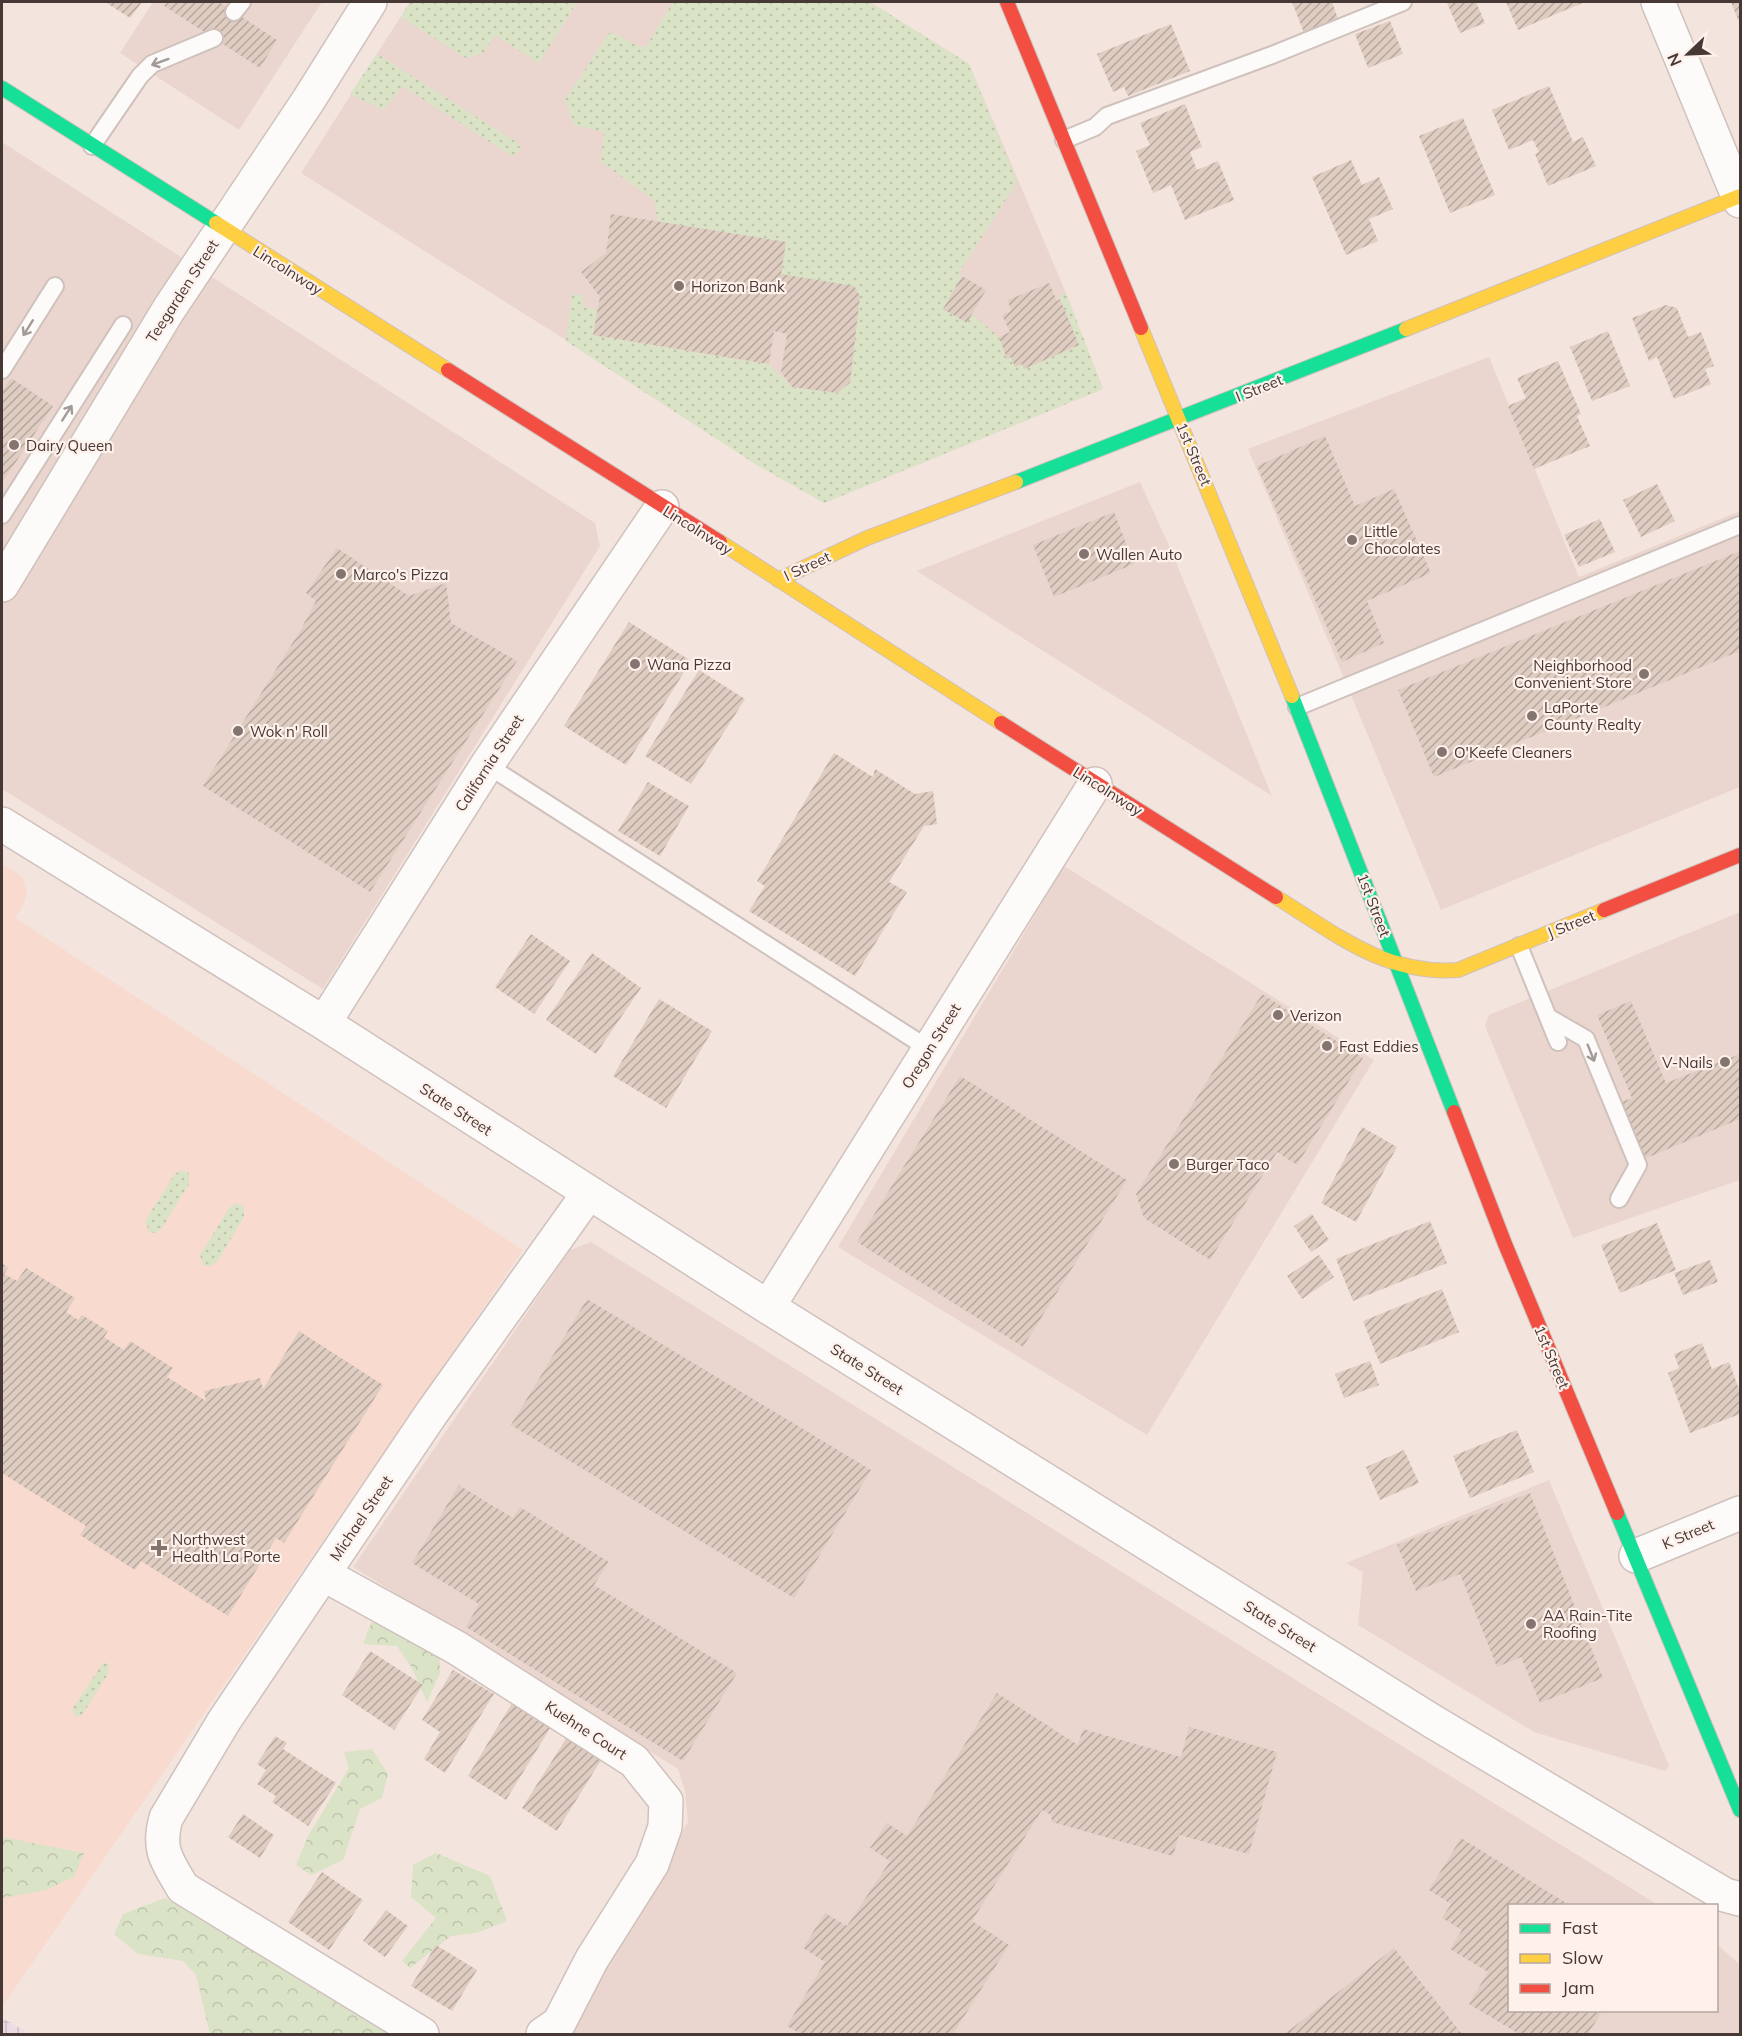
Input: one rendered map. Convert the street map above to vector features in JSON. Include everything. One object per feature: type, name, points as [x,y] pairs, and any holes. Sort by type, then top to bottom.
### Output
[{"type":"street","name":"Teegarden Street","points":[[2,585],[169,309],[308,101],[370,2]]},
{"type":"street","points":[[1658,2],[1740,198]]},
{"type":"street","name":"1st Street","points":[[1006,3],[1297,706],[1505,1244],[1740,1810]]},
{"type":"street","name":"Lincolnway","points":[[2,88],[778,580],[1095,784],[1343,939],[1398,967]]},
{"type":"street","name":"I Street","points":[[778,580],[867,538],[1179,420],[1740,198]]},
{"type":"street","name":"California Street","points":[[324,1023],[487,765],[662,507]]},
{"type":"street","name":"Oregon Street","points":[[768,1307],[1095,784]]},
{"type":"street","name":"State Street","points":[[2,824],[324,1023],[588,1194],[1432,1721],[1725,1895],[1740,1899]]},
{"type":"street","name":"J Street","points":[[1398,967],[1419,971],[1458,970],[1740,855]]},
{"type":"street","name":"Michael Street","points":[[422,2034],[183,1888],[164,1854],[161,1836],[166,1818],[224,1720],[431,1414],[588,1194]]},
{"type":"street","name":"K Street","points":[[1636,1556],[1740,1513]]},
{"type":"street","name":"Kuehne Court","points":[[323,1574],[457,1648],[634,1761],[666,1801],[665,1827],[652,1864],[592,1959],[559,2023],[543,2034]]},
{"type":"lane","points":[[1064,140],[1095,127],[1107,116],[1272,55],[1403,2]]},
{"type":"lane","points":[[92,146],[140,76],[152,64],[214,38]]},
{"type":"lane","points":[[2,370],[55,286]]},
{"type":"lane","points":[[2,515],[123,324]]},
{"type":"lane","points":[[1297,706],[1740,525]]},
{"type":"lane","points":[[487,765],[929,1048]]},
{"type":"lane","points":[[1519,946],[1558,1041]]},
{"type":"lane","points":[[1548,1017],[1586,1039],[1638,1165],[1619,1199]]},
{"type":"shaded area","points":[[153,2],[322,2],[239,130],[120,53]]},
{"type":"shaded area","points":[[410,2],[870,2],[969,64],[1066,293],[1103,389],[824,503],[301,173]]},
{"type":"shaded area","points":[[2,142],[595,523],[600,546],[323,989],[2,789]]},
{"type":"shaded area","points":[[1489,357],[1579,577],[1740,511],[1740,787],[1441,910],[1248,449]]},
{"type":"shaded area","points":[[1140,482],[1171,550],[1272,796],[917,571]]},
{"type":"shaded area","name":"Northwest Health La Porte","points":[[2,864],[23,877],[27,893],[17,919],[523,1250],[2,2007]]},
{"type":"shaded area","points":[[1064,866],[1374,1060],[1147,1435],[838,1247]]},
{"type":"shaded area","points":[[1740,912],[1740,1180],[1573,1238],[1485,1026],[1489,1015]]},
{"type":"shaded area","points":[[591,1242],[1656,1904],[1508,1904],[1508,2012],[1718,2012],[1718,1945],[1740,1965],[1740,2034],[563,2034],[688,1822],[685,1791],[678,1769],[353,1567],[570,1250]]},
{"type":"shaded area","points":[[1549,1480],[1669,1766],[1665,1771],[1534,1732],[1358,1625],[1363,1572],[1346,1563]]},
{"type":"shaded area","points":[[2,2018],[30,2034],[2,2034]]},
{"type":"green space","points":[[410,2],[577,2],[539,63],[495,35],[483,53],[466,58],[401,17]]},
{"type":"green space","points":[[673,2],[870,2],[969,64],[1017,182],[958,274],[962,276],[944,309],[967,323],[972,314],[999,337],[1007,359],[1011,357],[1015,366],[1022,364],[1024,369],[1079,345],[1059,296],[1066,293],[1103,389],[824,503],[755,464],[566,341],[572,294],[583,295],[583,306],[598,310],[594,335],[769,364],[792,387],[837,393],[850,383],[860,296],[781,274],[785,242],[658,222],[654,200],[601,162],[604,132],[574,125],[565,100],[609,33],[646,47]]},
{"type":"green space","points":[[377,54],[518,143],[521,150],[512,156],[402,86],[384,110],[350,94]]},
{"type":"green space","points":[[181,1170],[189,1173],[189,1184],[162,1228],[156,1233],[149,1232],[145,1221],[174,1175]]},
{"type":"green space","points":[[235,1203],[244,1206],[244,1217],[217,1262],[211,1266],[203,1266],[200,1255],[229,1208]]},
{"type":"green space","points":[[399,1622],[439,1646],[440,1673],[427,1702],[412,1668],[397,1646],[363,1644],[371,1623]]},
{"type":"green space","points":[[103,1663],[109,1664],[108,1674],[82,1715],[75,1717],[72,1709]]},
{"type":"green space","points":[[372,1749],[388,1774],[382,1798],[360,1809],[343,1860],[311,1875],[296,1865],[308,1836],[349,1768],[344,1752]]},
{"type":"green space","points":[[2,1837],[84,1853],[74,1877],[46,1890],[2,1898]]},
{"type":"green space","points":[[436,1853],[490,1876],[507,1921],[476,1933],[451,1936],[410,1968],[402,1961],[436,1918],[411,1897],[413,1865]]},
{"type":"green space","points":[[165,1898],[387,2034],[210,2034],[196,1975],[183,1961],[138,1954],[114,1934],[123,1914]]},
{"type":"building","points":[[105,2],[142,2],[130,18]]},
{"type":"building","points":[[167,2],[219,2],[277,40],[260,68],[164,6]]},
{"type":"building","points":[[1292,2],[1332,2],[1338,19],[1304,33]]},
{"type":"building","points":[[1476,2],[1485,23],[1460,33],[1447,3]]},
{"type":"building","points":[[1506,2],[1585,2],[1518,30]]},
{"type":"building","points":[[1731,2],[1740,2],[1740,25]]},
{"type":"building","points":[[1390,21],[1403,54],[1368,68],[1355,34]]},
{"type":"building","points":[[1171,24],[1190,71],[1128,96],[1124,87],[1113,92],[1097,54]]},
{"type":"building","points":[[1549,86],[1573,142],[1583,137],[1596,166],[1548,186],[1535,154],[1539,152],[1533,140],[1509,150],[1492,110]]},
{"type":"building","points":[[1185,104],[1202,147],[1190,152],[1197,170],[1218,161],[1234,200],[1185,220],[1171,185],[1153,193],[1136,151],[1150,145],[1140,123]]},
{"type":"building","points":[[1463,118],[1495,195],[1450,213],[1419,136]]},
{"type":"building","points":[[1351,160],[1362,185],[1379,177],[1393,209],[1369,219],[1378,241],[1346,255],[1312,177]]},
{"type":"building","points":[[611,214],[786,242],[781,274],[854,286],[860,296],[850,383],[837,393],[792,387],[781,372],[787,334],[774,331],[769,364],[593,335],[600,297],[581,272],[606,253]]},
{"type":"building","points":[[962,276],[986,290],[967,323],[943,309]]},
{"type":"building","points":[[1049,283],[1057,301],[1060,299],[1079,345],[1024,369],[1022,364],[1015,367],[1011,357],[1007,359],[999,337],[1010,332],[1002,315],[1011,311],[1008,300]]},
{"type":"building","points":[[1666,305],[1677,308],[1688,337],[1701,332],[1714,366],[1705,369],[1711,384],[1674,399],[1657,357],[1649,361],[1632,318]]},
{"type":"building","points":[[1608,331],[1630,386],[1592,401],[1570,347]]},
{"type":"building","points":[[1558,361],[1581,414],[1577,416],[1590,446],[1534,469],[1508,406],[1526,398],[1517,378]]},
{"type":"building","name":"Dairy Queen","points":[[11,378],[53,406],[2,483],[2,391]]},
{"type":"building","name":"Little Chocolates","points":[[1325,436],[1355,506],[1394,489],[1431,573],[1367,601],[1384,643],[1342,662],[1257,466]]},
{"type":"building","points":[[1657,484],[1675,521],[1641,537],[1623,500]]},
{"type":"building","name":"Wallen Auto","points":[[1114,512],[1134,564],[1054,597],[1033,545]]},
{"type":"building","points":[[1600,519],[1615,552],[1579,567],[1564,535]]},
{"type":"building","points":[[337,548],[409,596],[446,583],[451,623],[517,661],[370,892],[203,786],[300,631],[316,601],[306,593]]},
{"type":"building","points":[[1740,551],[1740,651],[1434,777],[1398,690]]},
{"type":"building","points":[[629,622],[691,661],[626,765],[564,726]]},
{"type":"building","points":[[699,670],[745,699],[691,784],[645,756]]},
{"type":"building","points":[[834,753],[873,777],[875,769],[915,794],[933,791],[937,824],[924,826],[889,882],[907,892],[855,976],[749,911],[765,886],[757,881]]},
{"type":"building","points":[[648,782],[689,806],[660,856],[618,831]]},
{"type":"building","points":[[531,934],[570,961],[534,1014],[495,987]]},
{"type":"building","points":[[592,953],[641,988],[596,1054],[546,1020]]},
{"type":"building","points":[[1262,994],[1363,1058],[1297,1165],[1277,1152],[1210,1260],[1144,1218],[1136,1194]]},
{"type":"building","points":[[659,999],[712,1031],[666,1108],[613,1076]]},
{"type":"building","points":[[1631,1001],[1666,1083],[1740,1054],[1740,1119],[1644,1159],[1621,1102],[1632,1098],[1597,1015]]},
{"type":"building","points":[[960,1076],[1127,1180],[1023,1347],[857,1242]]},
{"type":"building","points":[[1362,1127],[1397,1147],[1356,1222],[1321,1203]]},
{"type":"building","points":[[1312,1214],[1329,1240],[1311,1252],[1294,1226]]},
{"type":"building","points":[[1430,1221],[1447,1263],[1353,1301],[1336,1259]]},
{"type":"building","points":[[1657,1223],[1676,1270],[1620,1293],[1601,1245]]},
{"type":"building","points":[[1319,1255],[1334,1277],[1302,1299],[1287,1276]]},
{"type":"building","points":[[1710,1260],[1718,1282],[1683,1295],[1674,1273]]},
{"type":"building","points":[[2,1263],[8,1268],[4,1274],[17,1281],[26,1268],[75,1298],[66,1312],[78,1320],[82,1315],[108,1331],[104,1337],[124,1350],[130,1341],[173,1368],[167,1377],[206,1401],[204,1391],[260,1378],[263,1389],[299,1331],[383,1385],[284,1543],[276,1538],[228,1616],[141,1561],[135,1570],[80,1535],[86,1526],[2,1473]]},
{"type":"building","points":[[1442,1289],[1459,1332],[1380,1364],[1363,1321]]},
{"type":"building","points":[[587,1299],[871,1470],[794,1598],[511,1425]]},
{"type":"building","points":[[1702,1343],[1712,1369],[1729,1362],[1740,1392],[1740,1414],[1690,1433],[1668,1373],[1679,1368],[1674,1354]]},
{"type":"building","points":[[1370,1361],[1379,1385],[1344,1398],[1335,1374]]},
{"type":"building","points":[[1517,1430],[1534,1472],[1470,1498],[1453,1456]]},
{"type":"building","points":[[1404,1450],[1419,1483],[1380,1500],[1366,1467]]},
{"type":"building","points":[[459,1485],[513,1518],[520,1507],[609,1562],[594,1585],[737,1673],[683,1761],[466,1627],[479,1604],[412,1563]]},
{"type":"building","name":"AA Rain-Tite Roofing","points":[[1530,1493],[1603,1678],[1540,1703],[1521,1657],[1497,1667],[1460,1574],[1416,1591],[1397,1545]]},
{"type":"building","points":[[370,1651],[423,1685],[394,1730],[342,1695]]},
{"type":"building","points":[[453,1670],[494,1694],[445,1773],[424,1759],[440,1732],[422,1720]]},
{"type":"building","points":[[997,1693],[1078,1745],[1083,1729],[1181,1757],[1189,1727],[1277,1752],[1249,1854],[1179,1835],[1173,1856],[1052,1822],[1051,1815],[1042,1810],[972,1921],[1009,1945],[953,2034],[801,2034],[787,2026],[825,1962],[803,1948],[825,1913],[847,1926],[890,1861],[870,1848],[887,1823],[907,1836]]},
{"type":"building","points":[[512,1703],[551,1727],[506,1800],[468,1776]]},
{"type":"building","points":[[569,1734],[603,1757],[557,1831],[522,1808]]},
{"type":"building","points":[[275,1736],[287,1743],[283,1749],[336,1783],[308,1826],[272,1802],[276,1796],[257,1784],[266,1770],[257,1764]]},
{"type":"building","points":[[243,1814],[274,1835],[260,1858],[228,1837]]},
{"type":"building","points":[[1461,1838],[1568,1904],[1508,1904],[1508,2012],[1602,2012],[1588,2034],[1519,2034],[1469,2004],[1488,1972],[1450,1949],[1462,1930],[1442,1918],[1451,1904],[1429,1890]]},
{"type":"building","points":[[322,1872],[363,1900],[329,1950],[288,1922]]},
{"type":"building","points":[[386,1910],[408,1926],[385,1957],[363,1941]]},
{"type":"building","points":[[436,1945],[477,1970],[452,2011],[411,1986]]},
{"type":"building","points":[[1394,1948],[1462,2034],[1284,2034],[1295,2026]]},
{"type":"traffic: fast","points":[[2,88],[216,223]]},
{"type":"traffic: fast","points":[[1016,482],[1406,329]]},
{"type":"traffic: fast","points":[[1292,696],[1454,1112]]},
{"type":"traffic: fast","points":[[1617,1513],[1740,1810]]},
{"type":"traffic: slow","points":[[1406,329],[1740,196]]},
{"type":"traffic: slow","points":[[216,223],[448,370]]},
{"type":"traffic: slow","points":[[1141,328],[1292,696]]},
{"type":"traffic: slow","points":[[778,580],[867,538],[1016,482]]},
{"type":"traffic: slow","points":[[720,542],[1001,723]]},
{"type":"traffic: slow","points":[[1276,897],[1340,938],[1362,949],[1384,959],[1431,970],[1458,970],[1604,910]]},
{"type":"traffic: jam","points":[[1007,2],[1141,328]]},
{"type":"traffic: jam","points":[[448,370],[720,542]]},
{"type":"traffic: jam","points":[[1001,723],[1276,897]]},
{"type":"traffic: jam","points":[[1604,910],[1740,855]]},
{"type":"traffic: jam","points":[[1454,1112],[1505,1244],[1617,1513]]},
{"type":"place","name":"Horizon Bank","points":[[679,286]]},
{"type":"place","name":"Dairy Queen","points":[[14,445]]},
{"type":"place","name":"Little Chocolates","points":[[1352,540]]},
{"type":"place","name":"Wallen Auto","points":[[1084,554]]},
{"type":"place","name":"Marco's Pizza","points":[[341,574]]},
{"type":"place","name":"Wana Pizza","points":[[635,664]]},
{"type":"place","name":"Neighborhood Convenient Store","points":[[1644,674]]},
{"type":"place","name":"LaPorte County Realty","points":[[1532,716]]},
{"type":"place","name":"Wok n' Roll","points":[[238,731]]},
{"type":"place","name":"O'Keefe Cleaners","points":[[1442,752]]},
{"type":"place","name":"Verizon","points":[[1278,1015]]},
{"type":"place","name":"Fast Eddies","points":[[1327,1046]]},
{"type":"place","name":"V-Nails","points":[[1725,1062]]},
{"type":"place","name":"Burger Taco","points":[[1174,1164]]},
{"type":"place","name":"Northwest Health La Porte","points":[[159,1548]]},
{"type":"place","name":"AA Rain-Tite Roofing","points":[[1531,1624]]}]
